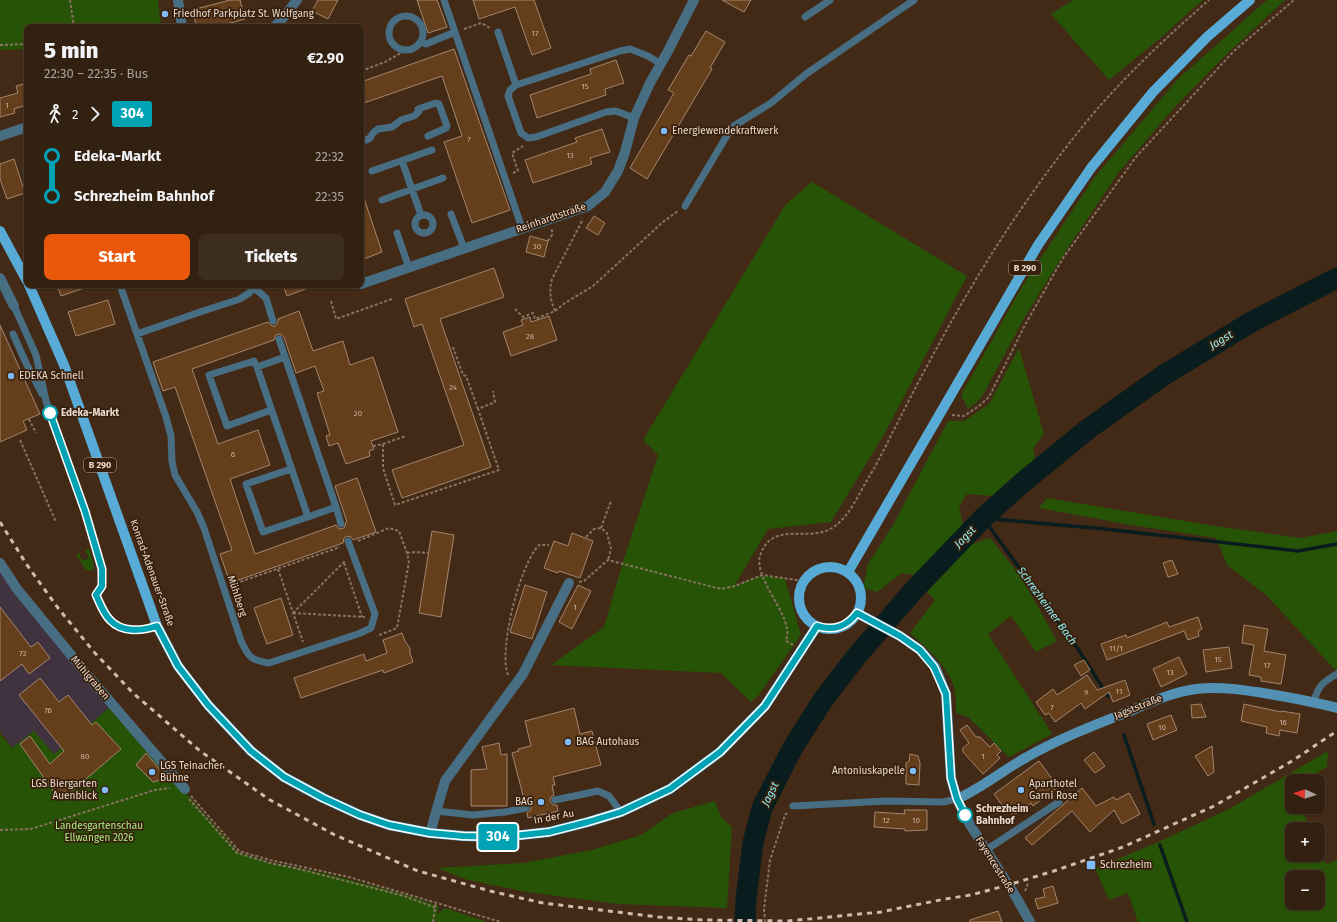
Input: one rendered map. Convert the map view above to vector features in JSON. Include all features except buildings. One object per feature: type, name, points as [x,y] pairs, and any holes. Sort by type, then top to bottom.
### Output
[{"type":"main road","name":"B 290","points":[[848,572],[1038,245],[1091,168],[1153,92],[1207,37],[1250,0]]},
{"type":"main road","points":[[0,231],[24,276]]},
{"type":"main road","name":"Konrad-Adenauer-Straße","points":[[30,288],[64,365],[157,626],[178,666],[208,705],[251,751],[284,777],[323,798],[360,815],[389,825],[430,833]]},
{"type":"main road","points":[[829,566],[848,572],[855,579],[861,596],[857,613],[851,621],[844,626],[835,629],[826,629],[817,626],[808,620],[802,612],[799,602],[799,591],[803,581],[810,573],[819,568],[829,566]]},
{"type":"main road","name":"Fayencestraße","points":[[857,613],[900,636],[920,650],[934,667],[946,694],[951,778],[957,799]]},
{"type":"main road","name":"In der Au","points":[[430,833],[463,836],[504,837],[549,832],[621,812],[670,789],[720,752],[765,706],[817,626]]},
{"type":"main road","name":"Jagststraße","points":[[957,799],[971,793],[1019,761],[1050,744],[1085,728],[1166,696],[1196,689],[1227,688],[1314,702],[1337,708]]},
{"type":"street","points":[[178,0],[182,24]]},
{"type":"street","points":[[277,24],[297,0]]},
{"type":"street","name":"Reinhardtstraße","points":[[364,283],[588,206],[606,192],[618,171],[625,152],[634,118],[650,82],[694,0]]},
{"type":"street","points":[[0,136],[24,127]]},
{"type":"street","points":[[0,278],[14,306]]},
{"type":"street","name":"Mühlgraben","points":[[0,563],[17,590],[182,789]]},
{"type":"street","points":[[430,833],[445,781],[523,674],[569,583]]},
{"type":"street","name":"Fayencestraße","points":[[957,799],[969,823],[1030,922]]},
{"type":"lane","points":[[444,0],[522,228]]},
{"type":"lane","points":[[805,17],[830,0]]},
{"type":"lane","points":[[685,206],[732,128],[771,103],[806,74],[914,0]]},
{"type":"lane","points":[[408,16],[418,21],[423,31],[420,42],[412,49],[406,50],[396,47],[389,38],[390,27],[397,18],[408,16]]},
{"type":"lane","points":[[420,42],[426,44],[455,32]]},
{"type":"lane","points":[[498,32],[516,85]]},
{"type":"lane","points":[[634,118],[616,111],[606,112],[536,137],[528,138],[520,133],[508,96],[510,90],[516,85],[620,51],[630,49],[648,56],[661,64]]},
{"type":"lane","points":[[366,140],[370,138],[378,129],[392,127],[401,120],[414,116],[418,110],[436,103],[439,104],[447,126],[445,130],[428,136]]},
{"type":"lane","points":[[372,171],[432,150]]},
{"type":"lane","points":[[402,161],[422,215]]},
{"type":"lane","points":[[382,200],[442,178]]},
{"type":"lane","points":[[451,214],[464,248]]},
{"type":"lane","points":[[397,233],[409,268]]},
{"type":"lane","name":"Mühlberg","points":[[121,288],[166,417],[171,436],[172,462],[175,475],[202,522],[246,654],[255,660],[269,663],[358,634],[371,628]]},
{"type":"lane","points":[[137,334],[240,299],[253,288]]},
{"type":"lane","points":[[255,288],[266,298],[273,320]]},
{"type":"lane","points":[[14,306],[36,355],[46,401],[85,511],[102,569],[102,586],[96,595],[109,620],[116,625],[122,628],[139,630],[157,626]]},
{"type":"lane","points":[[13,334],[26,364],[46,401]]},
{"type":"lane","points":[[279,339],[341,524]]},
{"type":"lane","points":[[257,367],[285,357]]},
{"type":"lane","points":[[272,410],[227,426],[209,375],[254,360],[272,410],[308,518]]},
{"type":"lane","points":[[291,468],[246,484],[263,532],[308,518],[336,507]]},
{"type":"lane","points":[[349,543],[374,614],[371,628]]},
{"type":"lane","points":[[1314,702],[1316,692],[1330,678],[1337,674]]},
{"type":"lane","points":[[555,800],[598,791],[609,796],[621,812]]},
{"type":"lane","points":[[793,806],[886,801],[943,802],[957,799]]},
{"type":"lane","points":[[986,850],[1059,802]]},
{"type":"lane","points":[[436,811],[473,815],[505,812],[526,808]]},
{"type":"path","points":[[70,0],[74,24]]},
{"type":"path","points":[[801,651],[786,641],[788,631],[786,621],[762,576],[759,558],[766,544],[772,537],[782,534],[824,532],[835,526],[845,515],[878,462],[920,377],[951,322],[985,264],[1021,209],[1075,136],[1118,88],[1156,47],[1209,0]]},
{"type":"path","points":[[939,415],[964,416],[989,397],[1025,325],[1063,258],[1136,157],[1234,51],[1294,0]]},
{"type":"path","points":[[455,32],[481,22]]},
{"type":"path","points":[[0,45],[24,44]]},
{"type":"path","points":[[364,70],[385,62],[406,50]]},
{"type":"path","points":[[500,164],[509,161],[512,173],[518,171],[512,153],[523,147],[528,138]]},
{"type":"path","points":[[515,309],[523,317],[533,313],[535,319],[555,311],[593,286],[663,222],[685,206]]},
{"type":"path","points":[[555,311],[550,300],[550,286],[552,279],[583,221],[584,207]]},
{"type":"path","points":[[331,301],[336,319],[392,300]]},
{"type":"path","points":[[383,444],[383,468],[395,506],[499,470],[466,376],[463,375],[453,347]]},
{"type":"path","points":[[478,409],[495,402],[493,391]]},
{"type":"path","points":[[29,419],[36,433]]},
{"type":"path","points":[[373,446],[406,436]]},
{"type":"path","points":[[20,440],[56,522]]},
{"type":"path","points":[[601,528],[611,501]]},
{"type":"path","points":[[224,588],[390,528],[399,531],[408,553],[409,562],[397,628],[375,636],[371,628]]},
{"type":"path","points":[[569,583],[584,581],[608,560],[611,549],[607,533],[601,528],[594,529],[586,537]]},
{"type":"path","points":[[515,684],[508,674],[505,658],[508,628],[522,577],[533,551],[539,546],[549,546]]},
{"type":"path","points":[[293,613],[352,553]]},
{"type":"path","points":[[408,553],[429,553]]},
{"type":"path","points":[[608,560],[721,589],[735,586],[762,576],[803,581]]},
{"type":"path","points":[[344,562],[362,617]]},
{"type":"path","points":[[278,569],[306,651]]},
{"type":"path","points":[[293,613],[374,618]]},
{"type":"path","points":[[0,830],[31,828],[155,790],[170,788],[182,789],[239,851],[270,860],[349,877],[501,922]]},
{"type":"path","points":[[182,789],[237,853],[270,863],[404,896],[436,908]]},
{"type":"path","points":[[765,922],[764,909],[770,860],[785,815],[793,806]]},
{"type":"path","points":[[1025,893],[1028,883]]},
{"type":"path","points":[[433,922],[436,902]]},
{"type":"shaded area","points":[[0,571],[17,597],[139,744],[54,801],[0,731]]},
{"type":"green space","points":[[0,0],[158,0],[161,24],[24,24],[24,49],[0,50]]},
{"type":"green space","points":[[1073,0],[1203,0],[1158,40],[1109,80],[1051,14]]},
{"type":"green space","points":[[1267,0],[1285,0],[1227,54],[1174,108],[1119,172],[1067,249],[1023,320],[984,393],[978,401],[968,409],[961,395],[1023,285],[1094,178],[1178,79]]},
{"type":"green space","points":[[812,182],[967,276],[886,431],[831,522],[768,529],[735,585],[762,575],[785,579],[801,635],[758,696],[751,702],[721,673],[551,665],[604,627],[622,565],[658,455],[643,440],[786,204]]},
{"type":"green space","points":[[1019,348],[1044,434],[1033,449],[1037,467],[993,496],[967,494],[959,506],[964,529],[914,575],[902,573],[877,592],[863,588],[868,564],[893,525],[948,421],[964,421],[989,404]]},
{"type":"green space","points":[[1047,498],[1215,526],[1300,538],[1337,531],[1337,672],[1266,595],[1227,565],[1216,538],[1131,525],[1039,508]]},
{"type":"green space","points":[[990,538],[1021,577],[1057,641],[1036,652],[1011,616],[988,634],[1052,734],[1009,757],[968,717],[956,713],[954,687],[947,672],[933,654],[910,633],[935,600],[925,590],[967,546]]},
{"type":"green space","points":[[89,549],[94,565],[93,570],[90,571],[86,570],[76,555],[79,553],[82,561],[89,558],[85,550]]},
{"type":"green space","name":"Landesgartenschau Ellwangen 2026","points":[[110,707],[238,852],[270,862],[328,874],[404,894],[439,906],[437,914],[445,908],[487,922],[0,922],[0,733],[12,748],[34,731],[54,754]]},
{"type":"green space","points":[[1328,751],[1327,767],[1314,774],[1289,774]]},
{"type":"green space","points":[[1285,776],[1285,814],[1304,814],[1307,822],[1285,822],[1285,862],[1325,862],[1326,864],[1337,860],[1337,922],[1138,922],[1128,893],[1109,900],[1095,868],[1154,844],[1229,809]]},
{"type":"green space","points":[[715,801],[721,817],[732,827],[727,908],[618,904],[527,892],[468,880],[437,868],[523,863],[592,850],[641,835],[673,813]]},
{"type":"waterway","name":"Jagst","points":[[745,922],[746,899],[753,843],[762,808],[792,749],[823,700],[856,657],[913,591],[983,518],[1022,483],[1088,429],[1164,375],[1253,321],[1337,278]]},
{"type":"waterway","points":[[983,518],[1105,529],[1298,551],[1337,544]]},
{"type":"waterway","name":"Schrezheimer Bach","points":[[983,518],[1078,649],[1108,696]]},
{"type":"waterway","name":"Schrezheimer Bach","points":[[1124,735],[1154,824]]},
{"type":"waterway","name":"Schrezheimer Bach","points":[[1160,845],[1187,922]]},
{"type":"railway","points":[[0,522],[27,565],[58,608],[94,652],[133,693],[200,751],[270,800],[335,835],[418,871],[494,892],[543,903],[658,917],[703,920],[788,921],[881,912],[971,895],[1054,871],[1123,847],[1214,806],[1292,761],[1337,731]]},
{"type":"bus line","name":"304","points":[[50,413],[85,511],[102,569],[102,586],[96,595],[109,620],[122,628],[130,630],[147,629],[157,626],[178,666],[208,705],[251,751],[284,777],[323,798],[360,815],[389,825],[430,833],[463,836],[504,837],[549,832],[621,812],[670,789],[720,752],[765,706],[817,626],[826,629],[835,629],[844,626],[851,621],[857,613],[900,636],[920,650],[934,667],[946,694],[951,778],[957,799],[965,815]]},
{"type":"place","name":"Friedhof Parkplatz St. Wolfgang","points":[[165,14]]},
{"type":"place","name":"Energiewendekraftwerk","points":[[664,131]]},
{"type":"place","name":"EDEKA Schnell","points":[[11,376]]},
{"type":"place","name":"Edeka-Markt","points":[[50,413]]},
{"type":"place","name":"BAG Autohaus","points":[[568,742]]},
{"type":"place","name":"Antoniuskapelle","points":[[913,771]]},
{"type":"place","name":"LGS Teinacher Bühne","points":[[152,772]]},
{"type":"place","name":"LGS Biergarten Auenblick","points":[[105,790]]},
{"type":"place","name":"Aparthotel Garni Rose","points":[[1021,790]]},
{"type":"place","name":"BAG","points":[[541,802]]},
{"type":"place","name":"Schrezheim Bahnhof","points":[[965,815]]},
{"type":"place","name":"Schrezheim","points":[[1091,865]]}]
